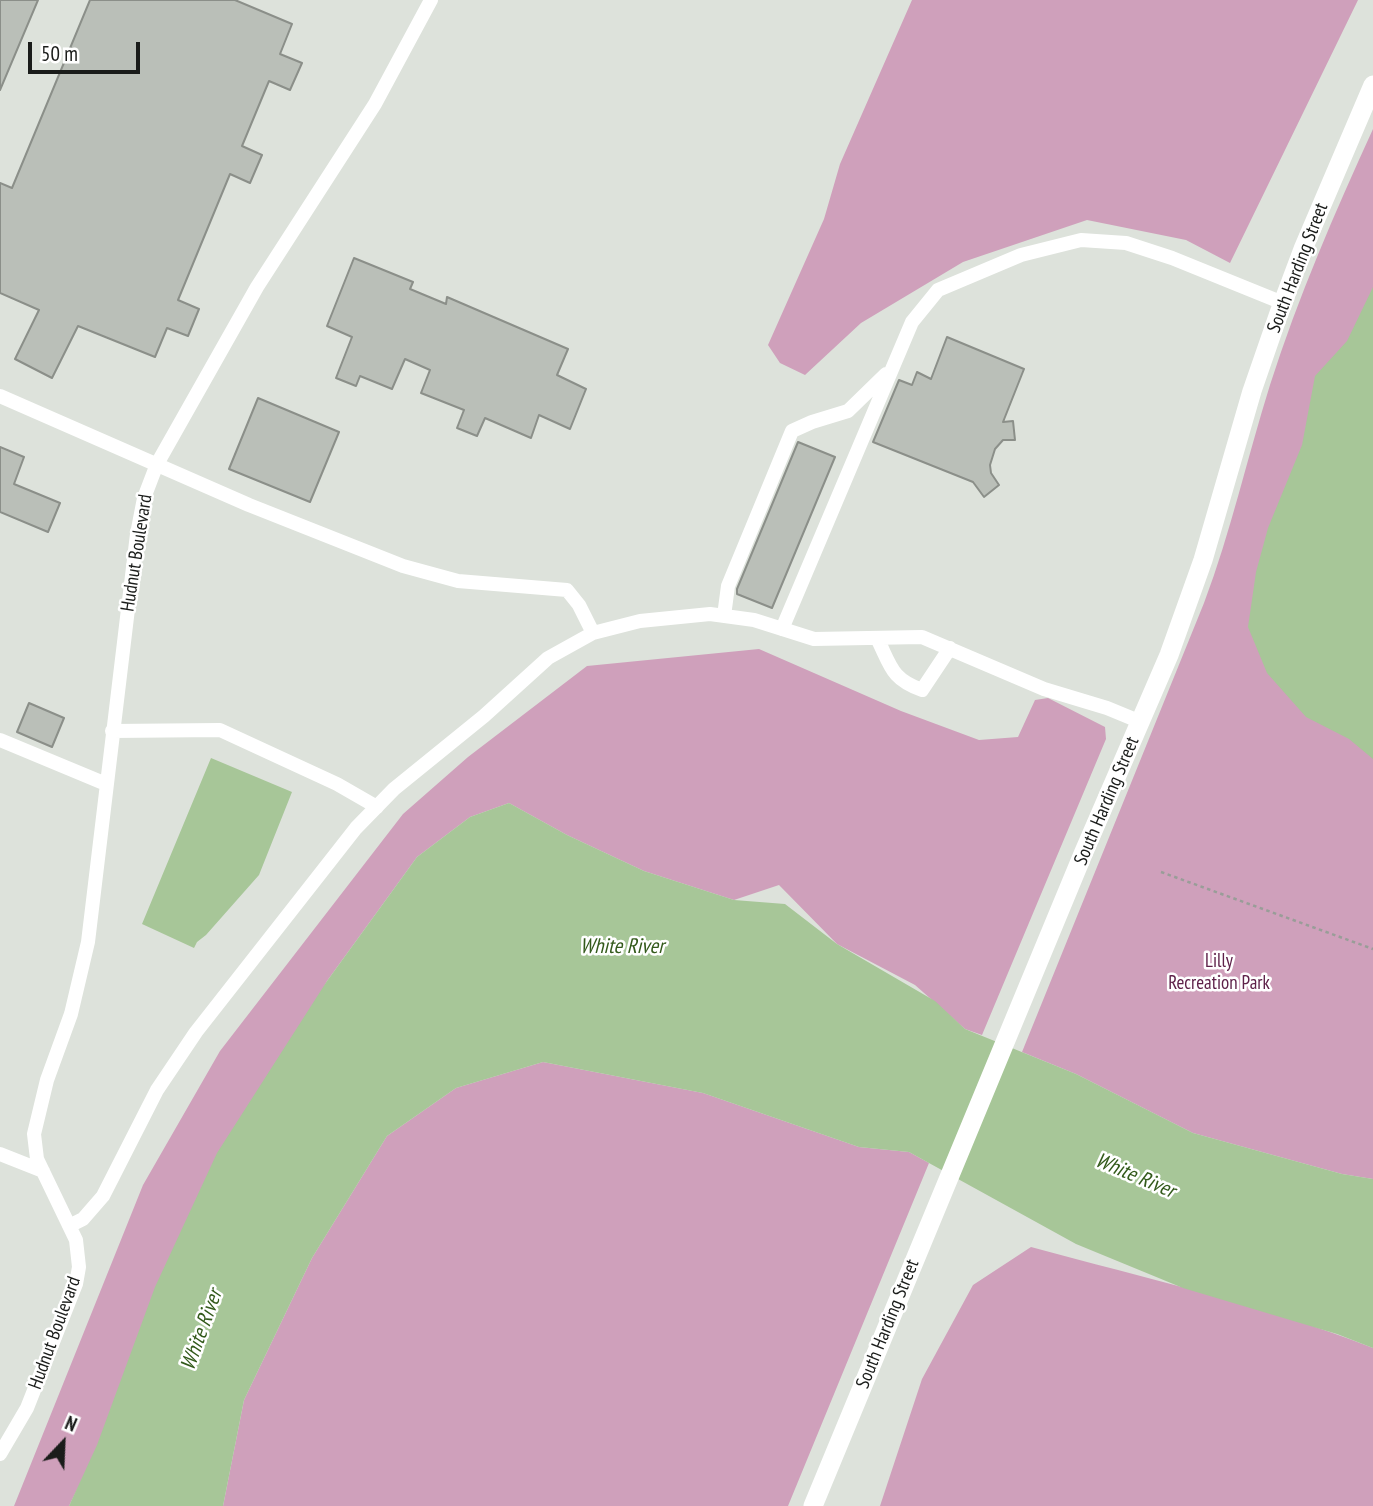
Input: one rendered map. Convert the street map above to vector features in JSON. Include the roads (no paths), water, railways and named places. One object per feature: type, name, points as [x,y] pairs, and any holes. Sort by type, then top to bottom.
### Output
[{"type":"main road","name":"South Harding Street","points":[[813,1506],[1083,854],[1169,655],[1196,581],[1252,391],[1283,303],[1303,249],[1373,85]]},
{"type":"street","name":"Hudnut Boulevard","points":[[0,1454],[27,1408],[76,1284],[79,1256],[71,1225],[37,1159],[34,1134],[47,1080],[71,1014],[88,942],[138,523],[147,487],[157,464],[257,287],[375,104],[430,0]]},
{"type":"street","points":[[782,629],[912,322],[938,290],[1021,255],[1081,240],[1126,243],[1172,258],[1283,303]]},
{"type":"street","points":[[724,616],[727,586],[792,431],[848,411],[892,368]]},
{"type":"street","points":[[0,396],[249,505],[403,566],[458,581],[567,590],[579,605],[593,633]]},
{"type":"street","points":[[71,1225],[83,1219],[103,1196],[157,1090],[197,1032],[356,828],[394,789],[484,716],[548,658],[593,633],[640,621],[710,614],[754,620],[814,639],[922,637],[1044,689],[1107,708],[1141,722]]},
{"type":"street","points":[[877,638],[892,670],[904,684],[922,691],[950,648]]},
{"type":"street","points":[[112,731],[196,728],[220,730],[337,784],[377,807]]},
{"type":"street","points":[[0,740],[106,784]]},
{"type":"street","points":[[0,1153],[43,1171]]},
{"type":"water","points":[[1373,287],[1373,759],[1349,739],[1306,717],[1267,673],[1248,627],[1256,572],[1268,528],[1302,445],[1315,376],[1347,341]]},
{"type":"water","points":[[211,758],[292,792],[259,875],[194,948],[142,924]]},
{"type":"water","name":"White River","points":[[509,803],[567,835],[644,871],[734,900],[785,904],[837,944],[935,1001],[965,1029],[1076,1074],[1193,1133],[1342,1174],[1373,1179],[1373,1348],[1337,1334],[1183,1288],[1076,1244],[909,1152],[859,1147],[703,1093],[543,1062],[456,1088],[387,1136],[312,1258],[244,1400],[223,1506],[69,1506],[97,1445],[155,1287],[217,1153],[327,981],[417,857],[470,817]]},
{"type":"park label","name":"Lilly Recreation Park","points":[[1219,973]]}]
